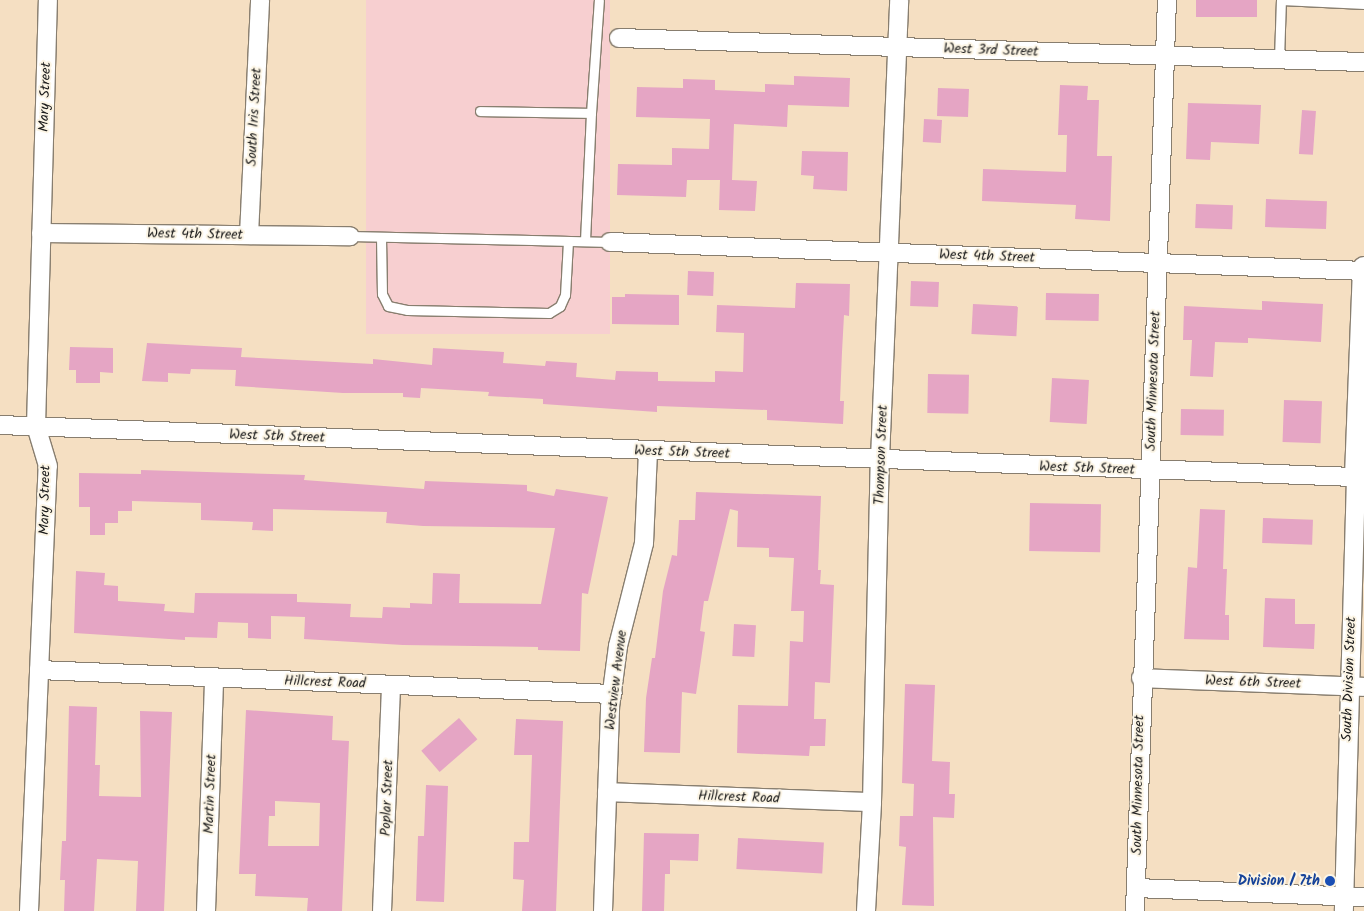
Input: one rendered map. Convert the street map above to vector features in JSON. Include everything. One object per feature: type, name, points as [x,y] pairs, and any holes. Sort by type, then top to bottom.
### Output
[{"type":"street","name":"Mary Street","points":[[29,911],[48,466],[36,426],[48,0]]},
{"type":"street","name":"South Iris Street","points":[[248,235],[260,0]]},
{"type":"street","name":"Thompson Street","points":[[866,911],[872,802],[880,459],[899,0]]},
{"type":"street","name":"South Minnesota Street","points":[[1135,911],[1141,678],[1167,0]]},
{"type":"street","name":"West 3rd Street","points":[[619,38],[1364,62]]},
{"type":"street","name":"West 4th Street","points":[[40,233],[350,236]]},
{"type":"street","name":"West 4th Street","points":[[610,242],[1364,270]]},
{"type":"street","name":"South Division Street","points":[[1344,904],[1356,687],[1364,270]]},
{"type":"street","name":"West 5th Street","points":[[0,425],[1360,478]]},
{"type":"street","name":"Westview Avenue","points":[[603,911],[612,694],[618,646],[644,543],[648,451]]},
{"type":"street","name":"Hillcrest Road","points":[[39,670],[612,694]]},
{"type":"street","name":"Martin Street","points":[[206,911],[214,677]]},
{"type":"street","name":"West 6th Street","points":[[1141,678],[1356,687]]},
{"type":"street","name":"Poplar Street","points":[[382,911],[391,685]]},
{"type":"street","name":"Hillcrest Road","points":[[607,792],[872,802]]},
{"type":"street","points":[[1136,888],[1344,904],[1364,897]]},
{"type":"lane","points":[[585,242],[599,0]]},
{"type":"lane","points":[[1279,60],[1281,0],[1364,4]]},
{"type":"lane","points":[[480,111],[591,113]]},
{"type":"lane","points":[[350,236],[610,242]]},
{"type":"lane","points":[[381,237],[382,294],[388,306],[407,310],[539,313],[549,313],[560,306],[564,295],[568,241]]},
{"type":"shaded area","points":[[366,0],[610,0],[610,334],[366,334]]},
{"type":"building","points":[[1196,0],[1257,0],[1257,17],[1196,17]]},
{"type":"building","points":[[794,76],[850,78],[849,107],[788,105],[787,127],[734,124],[732,180],[757,181],[755,211],[719,210],[720,180],[687,180],[686,197],[617,195],[618,164],[672,165],[672,148],[709,149],[710,119],[636,117],[637,87],[683,88],[683,79],[715,80],[715,90],[765,92],[765,84],[794,85]]},
{"type":"building","points":[[1060,85],[1088,86],[1087,100],[1099,100],[1097,156],[1112,156],[1110,221],[1075,219],[1076,205],[982,201],[983,169],[1066,172],[1067,135],[1058,135]]},
{"type":"building","points":[[938,88],[969,89],[968,117],[937,116]]},
{"type":"building","points":[[1188,103],[1261,105],[1259,144],[1211,142],[1210,160],[1186,159]]},
{"type":"building","points":[[1302,110],[1316,111],[1313,155],[1299,154]]},
{"type":"building","points":[[924,119],[942,120],[941,143],[923,142]]},
{"type":"building","points":[[802,151],[848,152],[847,191],[813,189],[814,176],[801,175]]},
{"type":"building","points":[[1266,199],[1327,201],[1326,229],[1265,227]]},
{"type":"building","points":[[1196,204],[1233,205],[1232,229],[1195,228]]},
{"type":"building","points":[[688,271],[714,272],[713,296],[687,295]]},
{"type":"building","points":[[911,281],[939,282],[938,307],[910,306]]},
{"type":"building","points":[[796,283],[850,284],[849,316],[844,315],[842,352],[840,401],[844,401],[843,424],[767,420],[767,410],[657,406],[657,412],[543,404],[543,399],[488,396],[489,392],[421,388],[420,398],[403,397],[403,393],[343,393],[235,386],[236,370],[191,369],[190,374],[168,373],[168,382],[142,381],[147,343],[242,348],[241,357],[373,364],[373,359],[432,365],[433,348],[504,352],[503,363],[545,366],[546,361],[577,363],[576,377],[615,380],[616,371],[658,372],[658,381],[715,382],[715,371],[743,372],[744,333],[716,332],[717,305],[795,308]]},
{"type":"building","points":[[1046,293],[1099,294],[1099,321],[1046,320]]},
{"type":"building","points":[[625,294],[679,295],[679,325],[612,324],[612,297],[625,297]]},
{"type":"building","points":[[1262,301],[1323,304],[1321,342],[1248,338],[1248,343],[1215,342],[1213,377],[1190,376],[1192,340],[1183,340],[1184,306],[1262,310]]},
{"type":"building","points":[[973,304],[1018,306],[1016,336],[971,334]]},
{"type":"building","points":[[70,347],[113,348],[113,373],[100,372],[100,383],[76,383],[76,370],[69,370]]},
{"type":"building","points":[[928,374],[969,375],[968,414],[927,413]]},
{"type":"building","points":[[1052,378],[1089,380],[1087,424],[1050,422]]},
{"type":"building","points":[[1284,400],[1322,401],[1321,443],[1283,442]]},
{"type":"building","points":[[1181,409],[1224,410],[1224,436],[1181,435]]},
{"type":"building","points":[[141,470],[305,475],[304,480],[424,489],[425,481],[527,485],[527,491],[554,496],[556,489],[608,497],[588,594],[582,593],[580,651],[538,650],[538,647],[403,645],[304,639],[305,617],[271,616],[271,639],[248,638],[248,623],[218,622],[217,638],[185,637],[185,640],[74,633],[76,571],[105,573],[104,585],[118,586],[118,601],[165,604],[164,611],[194,613],[195,593],[297,594],[297,602],[351,604],[350,617],[382,618],[383,607],[410,608],[410,603],[432,604],[433,573],[460,574],[459,603],[541,604],[555,528],[423,526],[386,523],[387,512],[273,509],[273,531],[252,530],[253,522],[201,520],[201,503],[132,501],[132,511],[118,511],[118,523],[105,523],[105,535],[90,535],[90,507],[79,507],[79,473],[141,474]]},
{"type":"building","points":[[696,492],[821,496],[818,570],[821,570],[820,584],[834,585],[830,683],[815,682],[814,719],[826,719],[825,746],[810,746],[809,756],[737,753],[738,705],[788,706],[790,641],[803,642],[804,611],[791,611],[794,558],[769,557],[769,548],[737,547],[738,511],[730,509],[708,601],[704,601],[700,631],[705,632],[696,694],[682,692],[680,753],[644,752],[646,698],[652,658],[655,658],[663,591],[672,555],[677,556],[679,520],[695,520]]},
{"type":"building","points":[[1030,503],[1101,504],[1100,552],[1029,551]]},
{"type":"building","points":[[1200,509],[1225,510],[1223,569],[1227,569],[1225,615],[1229,615],[1229,640],[1184,639],[1188,567],[1197,568]]},
{"type":"building","points":[[1263,518],[1313,520],[1312,545],[1262,543]]},
{"type":"building","points":[[1265,598],[1295,599],[1295,624],[1315,624],[1314,649],[1263,647]]},
{"type":"building","points":[[734,624],[756,625],[754,657],[732,656]]},
{"type":"building","points":[[905,684],[935,685],[932,761],[950,762],[949,794],[955,794],[954,818],[933,817],[934,906],[902,905],[906,847],[899,846],[900,816],[913,816],[914,784],[902,783]]},
{"type":"building","points":[[69,706],[97,707],[95,765],[100,765],[99,796],[141,797],[140,711],[172,712],[164,911],[136,911],[138,861],[97,859],[94,911],[64,911],[65,880],[60,880],[62,841],[66,841]]},
{"type":"building","points":[[246,710],[333,716],[332,740],[349,741],[342,911],[307,911],[308,898],[255,896],[256,874],[239,874]],"holes":[[[275,801],[320,803],[319,846],[268,846],[269,816],[275,816]]]},
{"type":"building","points":[[459,718],[477,739],[440,772],[421,751]]},
{"type":"building","points":[[516,719],[563,721],[556,911],[522,911],[524,880],[513,879],[514,842],[529,842],[532,755],[514,755]]},
{"type":"building","points":[[426,785],[448,786],[444,902],[416,901],[418,836],[424,836]]},
{"type":"building","points":[[644,833],[699,834],[698,861],[670,860],[670,874],[665,874],[664,911],[642,911]]},
{"type":"building","points":[[738,838],[824,843],[822,873],[736,869]]},
{"type":"place","name":"Division / 7th","points":[[1330,881]]}]
